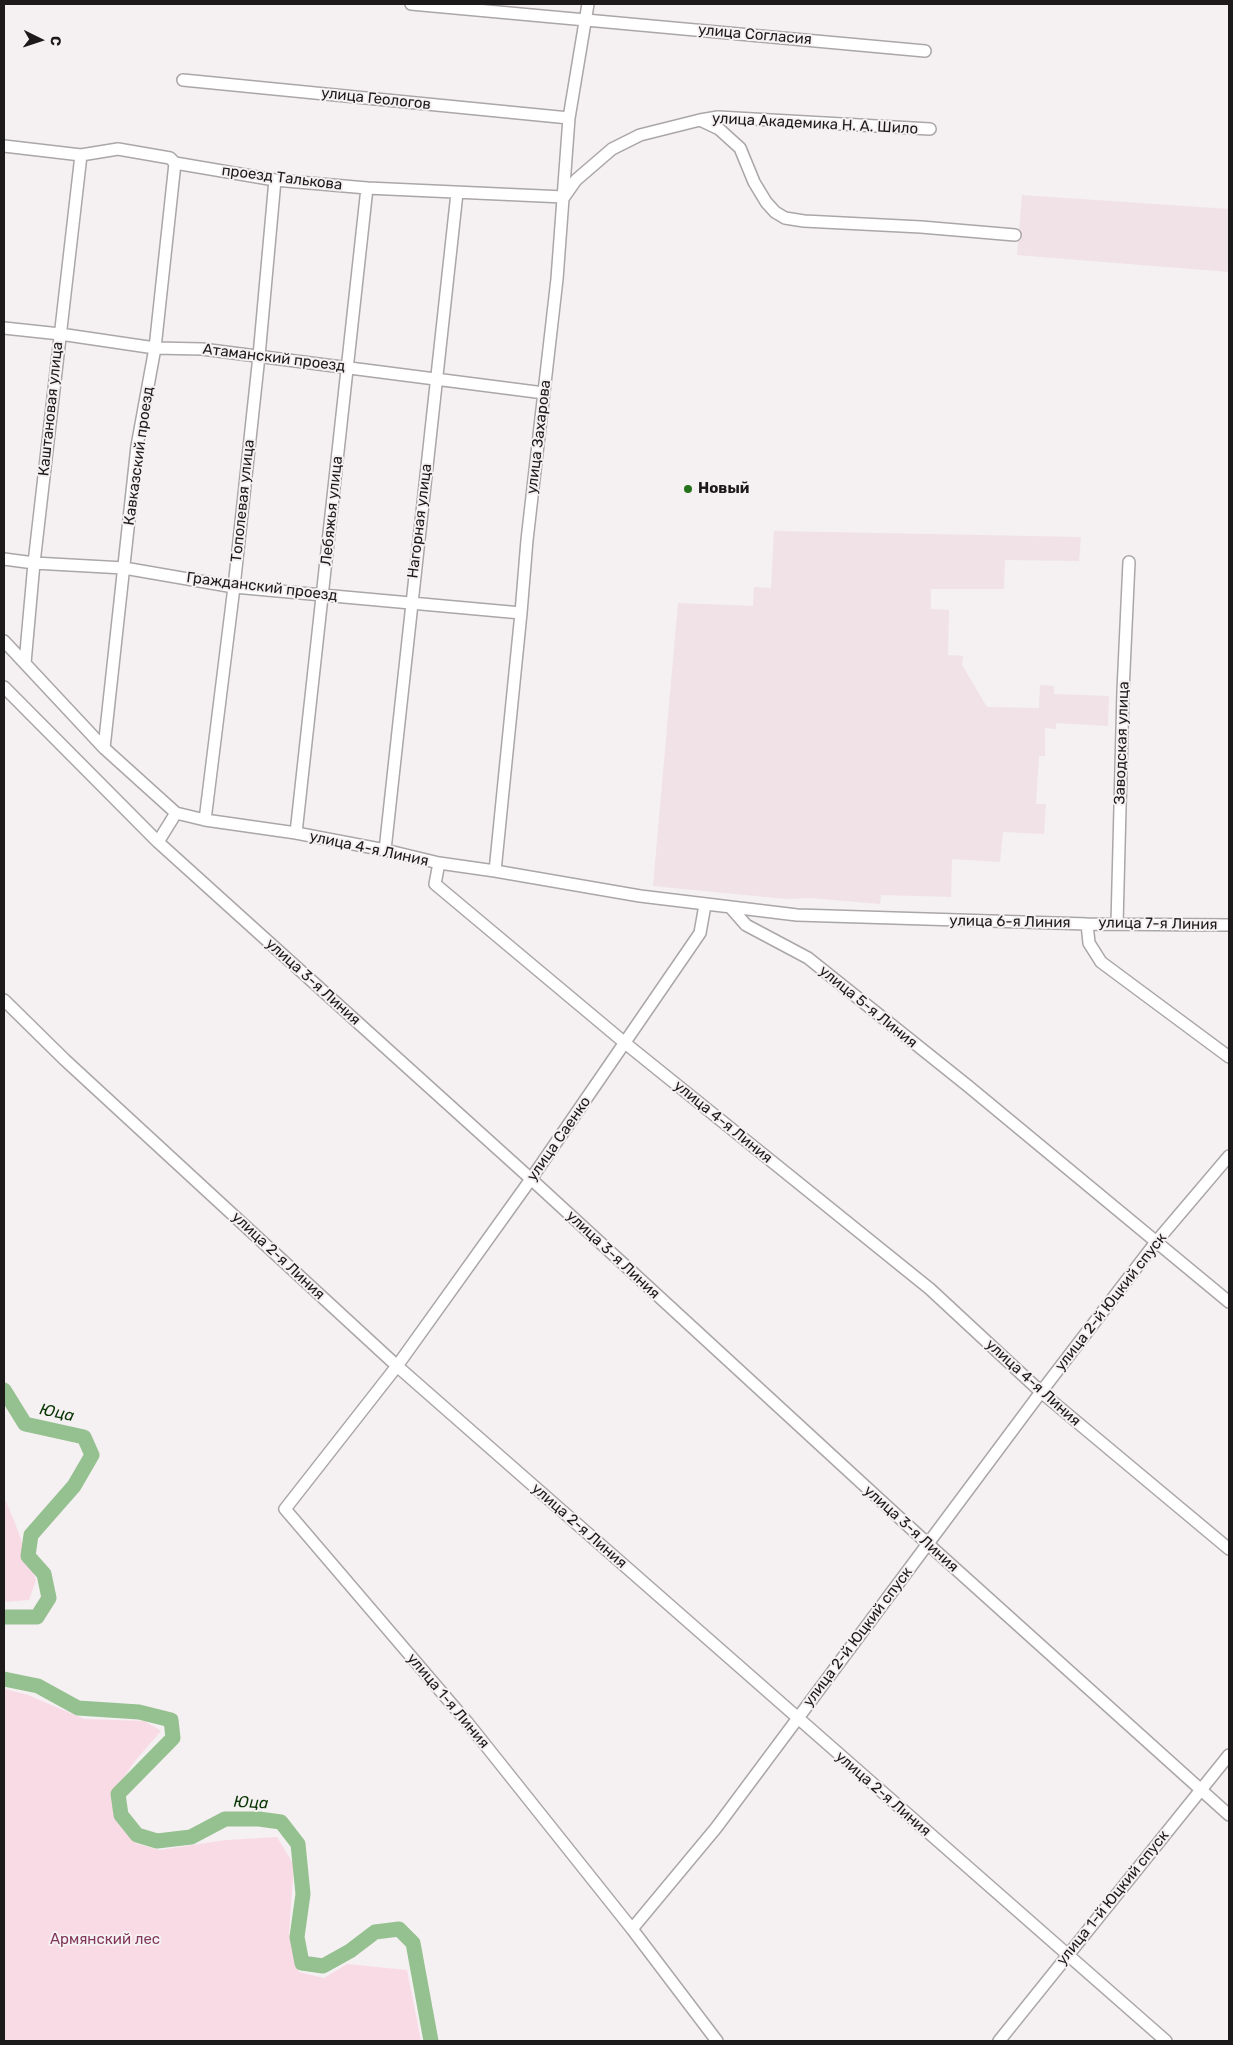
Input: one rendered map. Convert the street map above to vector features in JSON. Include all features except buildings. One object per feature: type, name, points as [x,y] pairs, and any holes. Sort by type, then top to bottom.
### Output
[{"type":"street","name":"улица Согласия","points":[[411,4],[925,51]]},
{"type":"street","name":"улица Захарова","points":[[495,871],[527,540],[557,279],[569,118],[588,4]]},
{"type":"street","name":"улица Геологов","points":[[183,80],[569,118]]},
{"type":"street","name":"улица Академика Н. А. Шило","points":[[564,197],[576,180],[612,149],[640,135],[700,120],[718,117],[930,129]]},
{"type":"street","points":[[700,120],[719,130],[740,148],[754,182],[766,202],[775,212],[785,218],[804,221],[921,227],[1015,235]]},
{"type":"street","name":"проезд Талькова","points":[[4,146],[81,155],[118,149],[170,158],[175,163],[275,180],[367,188],[564,197]]},
{"type":"street","name":"Каштановая улица","points":[[25,663],[34,563],[81,155]]},
{"type":"street","name":"Кавказский проезд","points":[[104,748],[137,446],[155,348],[175,163]]},
{"type":"street","name":"Тополевая улица","points":[[205,820],[234,586],[259,356],[275,180]]},
{"type":"street","name":"Лебяжья улица","points":[[296,833],[367,188]]},
{"type":"street","name":"Нагорная улица","points":[[385,850],[457,193]]},
{"type":"street","name":"Атаманский проезд","points":[[4,328],[155,348],[202,349],[348,366],[544,393]]},
{"type":"street","name":"Гражданский проезд","points":[[4,559],[34,563],[124,568],[234,586],[521,614]]},
{"type":"street","name":"Заводская улица","points":[[1116,924],[1129,562]]},
{"type":"street","points":[[4,641],[104,748],[176,813],[158,842]]},
{"type":"street","name":"улица 3-я Линия","points":[[4,687],[158,842],[531,1180],[928,1544],[1229,1815]]},
{"type":"street","name":"улица 4-я Линия","points":[[176,813],[205,820],[296,833],[385,850],[438,864],[435,884],[625,1043],[930,1289],[1041,1392],[1229,1548]]},
{"type":"street","points":[[438,864],[495,871],[640,896],[731,908]]},
{"type":"street","name":"улица Саенко","points":[[397,1366],[531,1180],[700,933],[705,905]]},
{"type":"street","name":"улица 6-я Линия","points":[[731,908],[797,915],[1087,924],[1089,943],[1101,962],[1229,1057]]},
{"type":"street","name":"улица 5-я Линия","points":[[731,908],[746,925],[808,958],[968,1086],[1229,1302]]},
{"type":"street","name":"улица 7-я Линия","points":[[1087,924],[1229,925]]},
{"type":"street","name":"улица 2-я Линия","points":[[4,1000],[65,1060],[397,1366],[1166,2041]]},
{"type":"street","name":"улица 2-й Юцкий спуск","points":[[632,1929],[716,1828],[1041,1392],[1156,1242],[1229,1156]]},
{"type":"street","name":"улица 1-я Линия","points":[[397,1366],[285,1509],[467,1722],[632,1929],[717,2041]]},
{"type":"street","name":"улица 1-й Юцкий спуск","points":[[999,2041],[1229,1755]]},
{"type":"shaded area","points":[[1022,195],[1229,209],[1229,272],[1017,255]]},
{"type":"shaded area","points":[[774,531],[1081,537],[1079,561],[1005,560],[1004,589],[931,589],[931,609],[949,610],[948,655],[963,656],[962,665],[987,707],[1039,708],[1040,685],[1054,686],[1054,694],[1109,696],[1108,726],[1056,723],[1056,729],[1045,728],[1045,756],[1039,756],[1036,804],[1046,804],[1044,834],[1003,832],[1000,862],[952,859],[951,897],[881,895],[880,904],[810,898],[786,899],[653,886],[678,603],[753,606],[754,587],[771,588]]},
{"type":"green space","points":[[4,1497],[36,1580],[29,1600],[4,1602]]},
{"type":"green space","name":"Армянский лес","points":[[4,1689],[28,1695],[84,1719],[145,1721],[161,1731],[135,1761],[112,1794],[116,1819],[135,1843],[159,1850],[226,1840],[277,1837],[294,1865],[289,1933],[299,1972],[324,1978],[347,1964],[407,1970],[421,2041],[4,2041]]},
{"type":"waterway","name":"Юца","points":[[4,1390],[25,1424],[84,1437],[92,1455],[74,1486],[31,1535],[28,1556],[44,1574],[49,1598],[37,1617],[4,1617]]},
{"type":"waterway","name":"Юца","points":[[4,1679],[38,1686],[78,1708],[139,1712],[171,1720],[173,1738],[118,1794],[121,1815],[137,1835],[157,1841],[191,1837],[225,1819],[259,1819],[281,1822],[298,1844],[303,1894],[297,1937],[302,1963],[323,1966],[350,1951],[375,1932],[399,1929],[413,1943],[431,2041]]},
{"type":"place","name":"Новый","points":[[688,489]]}]
